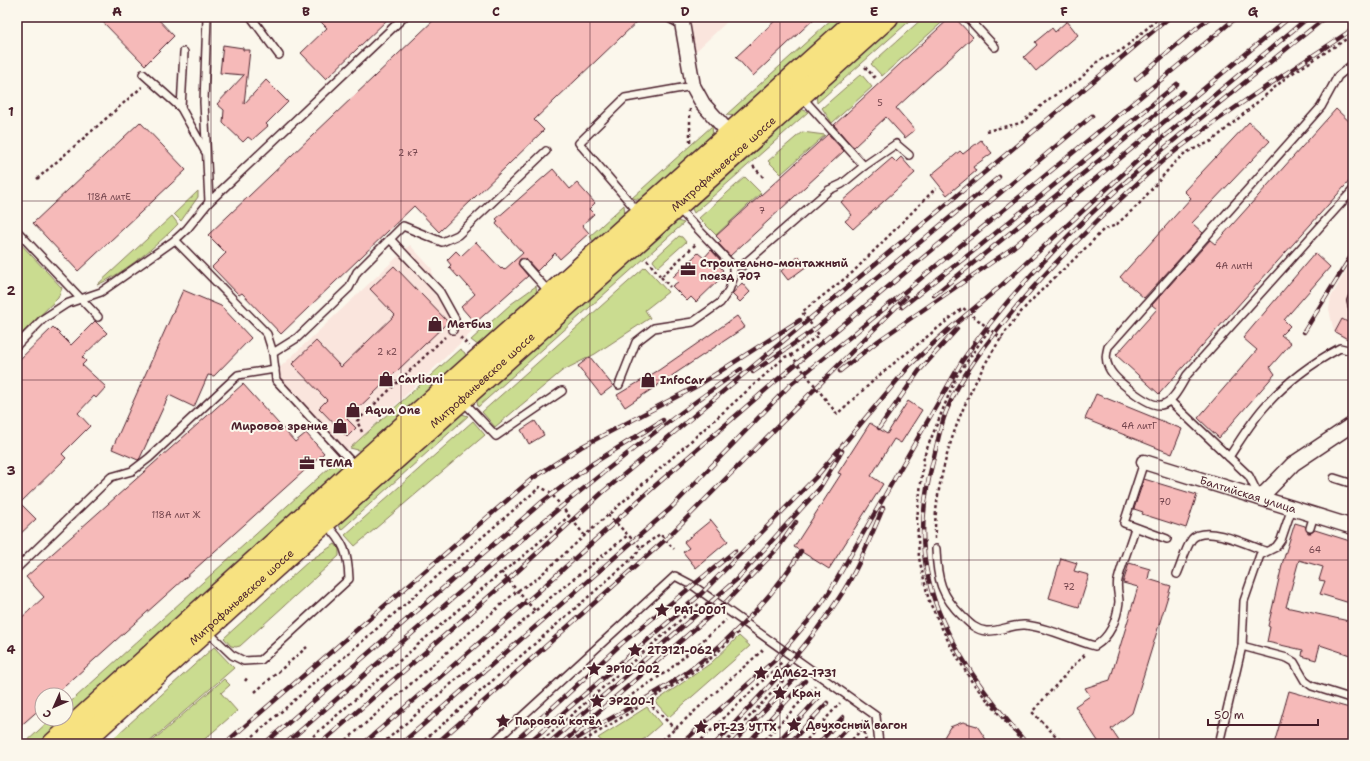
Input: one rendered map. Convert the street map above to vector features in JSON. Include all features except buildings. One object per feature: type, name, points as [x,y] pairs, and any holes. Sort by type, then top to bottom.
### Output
[{"type":"main road","name":"Митрофаньевское шоссе","points":[[54,744],[551,294],[861,17]]},
{"type":"main road","name":"Митрофаньевское шоссе","points":[[79,744],[886,17]]},
{"type":"street","points":[[681,21],[693,86],[703,104],[730,134]]},
{"type":"street","points":[[1260,498],[1292,464],[1353,424]]},
{"type":"street","name":"Балтийская улица","points":[[1144,462],[1292,508],[1312,521],[1353,526]]},
{"type":"lane","points":[[207,17],[204,102],[205,151],[209,202]]},
{"type":"lane","points":[[251,17],[279,55]]},
{"type":"lane","points":[[17,345],[43,320],[66,304],[101,292],[175,240],[187,229],[209,202],[404,17]]},
{"type":"lane","points":[[667,17],[681,21]]},
{"type":"lane","points":[[967,17],[995,47]]},
{"type":"lane","points":[[181,108],[184,52]]},
{"type":"lane","points":[[1353,64],[1338,76],[1321,107],[1108,347],[1106,359],[1110,370],[1140,398],[1150,404],[1161,405],[1170,401],[1187,375],[1353,190]]},
{"type":"lane","points":[[143,74],[181,108],[205,151]]},
{"type":"lane","points":[[640,214],[579,143],[625,98],[693,86]]},
{"type":"lane","points":[[800,94],[864,166]]},
{"type":"lane","points":[[676,205],[733,266],[742,266],[829,190],[842,184],[864,166],[896,144],[909,155]]},
{"type":"lane","points":[[273,353],[297,338],[349,288],[357,272],[403,226],[442,242],[458,235],[546,151]]},
{"type":"lane","points":[[17,231],[98,317]]},
{"type":"lane","points":[[390,239],[440,292],[455,319],[454,330]]},
{"type":"lane","points":[[175,240],[267,334],[273,353],[276,380],[358,468]]},
{"type":"lane","points":[[523,263],[551,294]]},
{"type":"lane","points":[[619,385],[636,342],[654,328],[693,322],[720,303],[731,284],[733,266]]},
{"type":"lane","points":[[1353,296],[1350,302],[1353,309]]},
{"type":"lane","points":[[1229,457],[1266,404],[1288,385],[1340,348],[1353,351]]},
{"type":"lane","points":[[17,568],[111,477],[132,471],[149,458],[238,375],[275,369]]},
{"type":"lane","points":[[461,399],[496,436],[562,391]]},
{"type":"lane","points":[[1170,401],[1249,476],[1260,498]]},
{"type":"lane","points":[[1144,462],[1124,523],[1167,540]]},
{"type":"lane","points":[[1334,478],[1353,484]]},
{"type":"lane","points":[[1219,744],[1242,646],[1244,601],[1260,555],[1276,546],[1281,540],[1292,508]]},
{"type":"lane","points":[[205,629],[232,655],[244,661],[260,660],[349,579],[349,561],[346,552],[338,537],[324,522]]},
{"type":"lane","points":[[936,549],[936,566],[940,586],[947,599],[970,624],[978,629],[986,631],[1000,630],[1024,624],[1095,646],[1103,641],[1110,631],[1116,615],[1119,601],[1118,582],[1135,528]]},
{"type":"lane","points":[[1177,574],[1193,539],[1201,533],[1211,533],[1265,551]]},
{"type":"lane","points":[[492,744],[675,576],[692,585],[876,716],[879,744]]},
{"type":"lane","points":[[1242,646],[1287,658],[1294,662],[1305,681],[1312,686],[1353,699]]},
{"type":"path","points":[[986,131],[1021,122],[1049,99],[1080,79],[1098,61],[1122,50],[1160,17]]},
{"type":"path","points":[[936,549],[935,524],[937,504],[947,451],[977,380],[1002,339],[1029,304],[1102,230],[1116,225],[1139,204],[1174,162],[1185,153],[1212,140],[1288,76],[1353,36]]},
{"type":"path","points":[[865,67],[875,78]]},
{"type":"path","points":[[37,179],[150,80]]},
{"type":"path","points":[[690,143],[690,106],[693,86]]},
{"type":"path","points":[[753,166],[765,179]]},
{"type":"path","points":[[342,744],[517,591],[534,581],[586,536],[785,357],[791,355],[819,335],[802,312],[852,273],[936,188]]},
{"type":"path","points":[[661,276],[704,235]]},
{"type":"path","points":[[647,260],[670,287]]},
{"type":"path","points":[[791,355],[837,414],[883,372],[963,308],[1002,339]]},
{"type":"path","points":[[362,432],[357,421],[454,330],[481,358]]},
{"type":"path","points":[[989,330],[956,377],[924,456],[916,519],[919,558],[929,601],[950,645],[972,682],[1024,744]]},
{"type":"path","points":[[244,744],[540,487],[550,492],[586,536]]},
{"type":"path","points":[[608,515],[641,548]]},
{"type":"path","points":[[304,744],[501,572],[521,558],[569,516]]},
{"type":"path","points":[[420,744],[634,557],[641,548],[660,534],[674,550]]},
{"type":"path","points":[[382,744],[536,610],[628,535]]},
{"type":"path","points":[[501,572],[536,610]]},
{"type":"path","points":[[695,599],[706,606]]},
{"type":"path","points":[[538,744],[701,603]]},
{"type":"path","points":[[720,616],[732,624]]},
{"type":"path","points":[[627,698],[669,670],[726,620]]},
{"type":"path","points":[[738,628],[747,635]]},
{"type":"path","points":[[579,744],[648,702],[709,660],[741,630]]},
{"type":"path","points":[[658,744],[765,648],[759,644]]},
{"type":"path","points":[[255,692],[307,646]]},
{"type":"path","points":[[1064,744],[1032,712],[1076,663],[1095,646]]},
{"type":"path","points":[[697,744],[783,662]]},
{"type":"path","points":[[724,744],[794,669]]},
{"type":"path","points":[[245,680],[248,677]]},
{"type":"path","points":[[761,744],[816,684]]},
{"type":"path","points":[[803,744],[842,701]]},
{"type":"path","points":[[648,702],[675,729]]},
{"type":"path","points":[[848,744],[864,727]]},
{"type":"path","points":[[585,740],[589,744]]},
{"type":"shaded area","points":[[689,17],[732,17],[695,52]]},
{"type":"shaded area","points":[[410,245],[432,269],[432,292],[472,332],[347,451],[274,373]]},
{"type":"shaded area","points":[[1353,259],[1353,343],[1334,332],[1329,309],[1331,297]]},
{"type":"green space","points":[[834,17],[847,17],[736,116],[726,115]]},
{"type":"green space","points":[[901,17],[914,17],[817,103],[816,93]]},
{"type":"green space","points":[[924,17],[948,17],[882,76],[871,64]]},
{"type":"green space","points":[[861,74],[872,87],[832,123],[822,108]]},
{"type":"green space","points":[[799,108],[808,112],[694,213],[690,205]]},
{"type":"green space","points":[[712,126],[713,136],[642,200],[632,198]]},
{"type":"green space","points":[[802,132],[825,135],[781,174],[768,161]]},
{"type":"green space","points":[[745,177],[761,193],[716,235],[699,218]]},
{"type":"green space","points":[[198,191],[198,197],[181,221],[174,214]]},
{"type":"green space","points":[[624,205],[625,215],[594,243],[590,236]]},
{"type":"green space","points":[[172,216],[178,224],[161,240],[118,274],[97,285]]},
{"type":"green space","points":[[674,220],[684,223],[478,407],[476,397]]},
{"type":"green space","points":[[679,236],[686,242],[658,267],[653,261],[654,259]]},
{"type":"green space","points":[[17,240],[62,288],[58,298],[17,338]]},
{"type":"green space","points":[[645,267],[668,292],[645,310],[650,318],[595,354],[562,371],[495,427],[482,412]]},
{"type":"green space","points":[[536,286],[537,294],[479,346],[471,340],[511,304]]},
{"type":"green space","points":[[460,349],[465,353],[466,358],[362,451],[350,448]]},
{"type":"green space","points":[[459,413],[468,416],[341,530],[338,522]]},
{"type":"green space","points":[[473,421],[485,435],[355,546],[345,535]]},
{"type":"green space","points":[[340,458],[342,469],[74,712],[74,699]]},
{"type":"green space","points":[[335,544],[339,549],[339,556],[240,646],[231,646],[224,638],[309,561]]},
{"type":"green space","points":[[739,636],[750,646],[669,717],[655,702],[711,663]]},
{"type":"green space","points":[[214,647],[234,668],[147,744],[107,744]]},
{"type":"green space","points":[[224,679],[230,685],[221,693],[237,711],[199,744],[149,744]]},
{"type":"green space","points":[[647,707],[661,724],[638,744],[605,744],[598,738]]},
{"type":"green space","points":[[42,727],[58,727],[39,744],[24,744]]},
{"type":"railway","points":[[320,744],[508,580],[603,492],[1170,17]]},
{"type":"railway","points":[[1136,79],[1210,17]]},
{"type":"railway","points":[[401,744],[670,509],[790,385],[1237,17]]},
{"type":"railway","points":[[840,371],[878,341],[1011,249],[1290,17]]},
{"type":"railway","points":[[527,744],[702,593],[816,477],[910,365],[948,330],[1002,285],[1161,139],[1309,17]]},
{"type":"railway","points":[[681,744],[775,660],[815,613],[830,591],[962,361],[1000,311],[1041,264],[1085,219],[1179,136],[1326,17]]},
{"type":"railway","points":[[1027,744],[981,686],[954,645],[943,623],[928,577],[925,562],[923,533],[925,504],[940,430],[952,398],[976,359],[1023,299],[1077,241],[1140,181],[1165,159],[1211,125],[1353,29]]},
{"type":"railway","points":[[902,307],[981,245],[1177,84]]},
{"type":"railway","points":[[934,295],[1183,92]]},
{"type":"railway","points":[[363,744],[540,590],[648,492],[777,380],[1092,116]]},
{"type":"railway","points":[[753,372],[815,329],[999,177]]},
{"type":"railway","points":[[1304,332],[1353,253]]},
{"type":"railway","points":[[436,744],[665,540],[906,297]]},
{"type":"railway","points":[[224,744],[533,478],[581,447],[697,386],[800,320]]},
{"type":"railway","points":[[879,428],[919,371],[957,329]]},
{"type":"railway","points":[[285,744],[452,599],[565,504],[622,458],[741,369]]},
{"type":"railway","points":[[264,744],[542,502],[592,464],[663,420]]},
{"type":"railway","points":[[548,744],[736,580],[819,489],[842,451]]},
{"type":"railway","points":[[715,744],[796,656],[825,618],[852,576],[883,508]]},
{"type":"railway","points":[[561,744],[726,602],[778,548],[796,522]]},
{"type":"railway","points":[[512,744],[621,644],[735,551]]},
{"type":"railway","points":[[569,744],[670,684],[707,657],[759,607],[789,570],[801,551]]},
{"type":"railway","points":[[732,744],[798,675]]},
{"type":"railway","points":[[747,744],[805,681]]},
{"type":"railway","points":[[776,744],[820,696]]},
{"type":"railway","points":[[789,744],[827,703]]},
{"type":"railway","points":[[818,744],[843,717]]},
{"type":"railway","points":[[832,744],[851,724]]},
{"type":"place","name":"Строительно-монтажный поезд 707","points":[[688,269]]},
{"type":"place","name":"Метбиз","points":[[435,324]]},
{"type":"place","name":"Carlioni","points":[[386,379]]},
{"type":"place","name":"InfoCar","points":[[648,380]]},
{"type":"place","name":"Aqua One","points":[[353,410]]},
{"type":"place","name":"Мировое зрение","points":[[340,426]]},
{"type":"place","name":"ТЕМА","points":[[307,463]]},
{"type":"place","name":"РА1-0001","points":[[662,610]]},
{"type":"place","name":"2ТЭ121-062","points":[[635,650]]},
{"type":"place","name":"ЭР10-002","points":[[594,669]]},
{"type":"place","name":"ДМ62-1731","points":[[761,673]]},
{"type":"place","name":"Кран","points":[[780,693]]},
{"type":"place","name":"ЭР200-1","points":[[597,701]]},
{"type":"place","name":"Паровой котёл","points":[[503,721]]},
{"type":"place","name":"Двухосный вагон","points":[[794,725]]},
{"type":"place","name":"РТ-23 УТТХ","points":[[701,727]]}]
